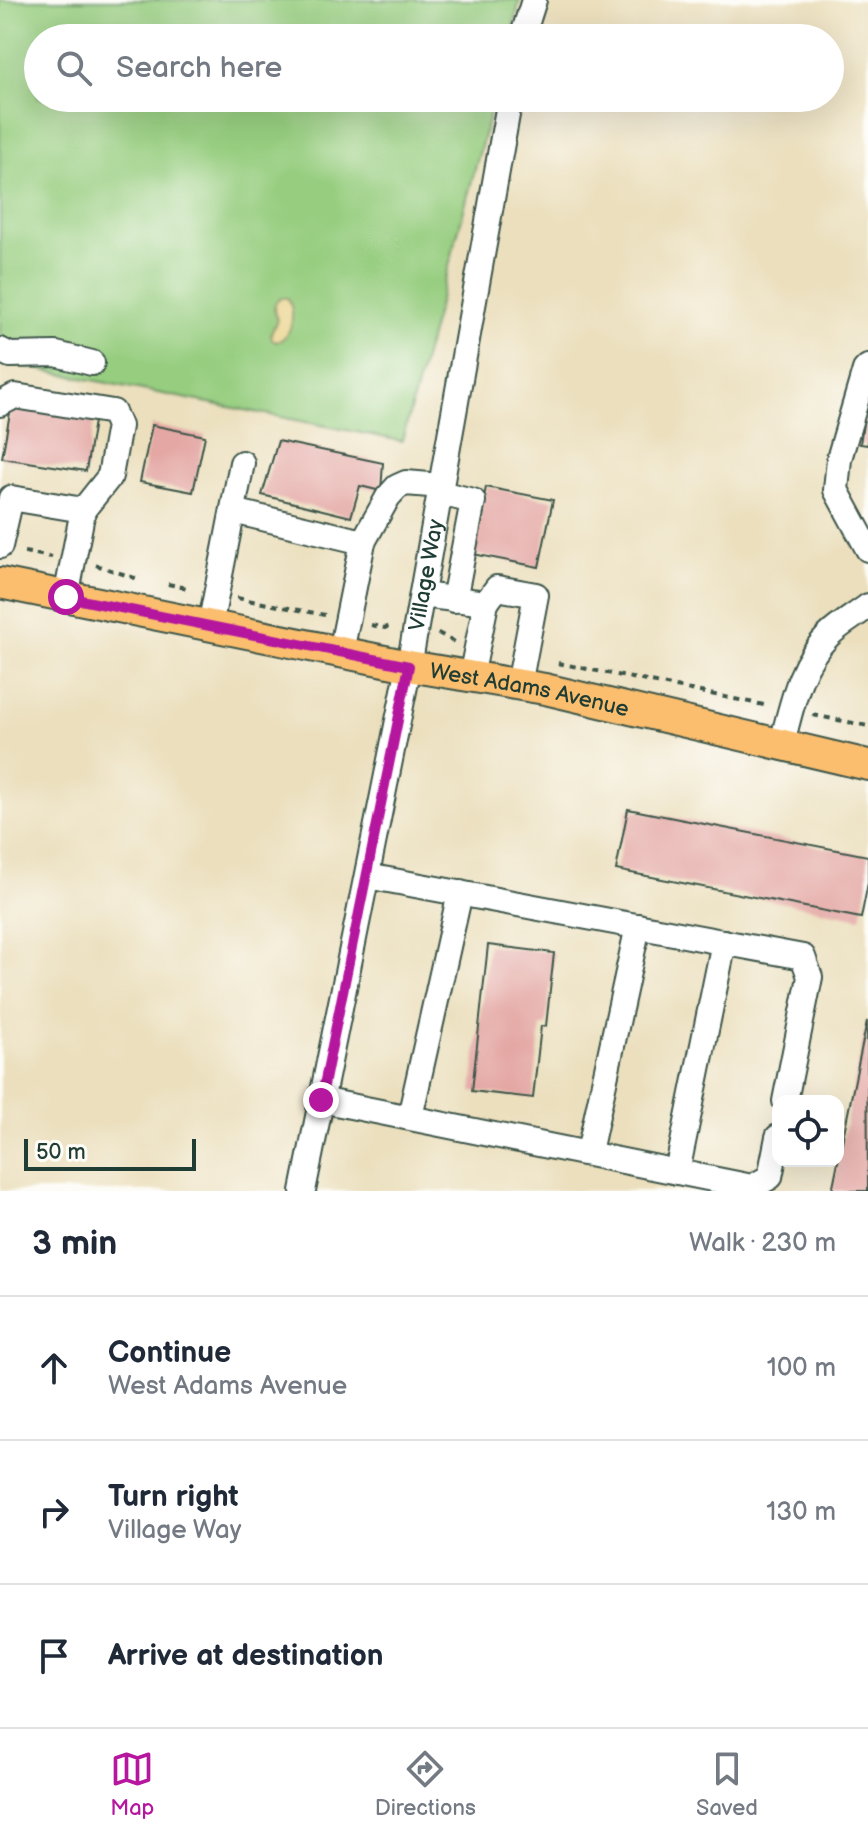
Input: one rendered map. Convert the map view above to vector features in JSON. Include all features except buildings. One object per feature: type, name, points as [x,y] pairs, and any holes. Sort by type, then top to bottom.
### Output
[{"type":"main road","name":"West Adams Avenue","points":[[0,583],[409,666],[519,685],[868,765]]},
{"type":"street","points":[[526,24],[534,0]]},
{"type":"street","name":"Village Way","points":[[303,1191],[409,666],[508,112]]},
{"type":"street","points":[[0,350],[10,355],[56,354],[92,363]]},
{"type":"street","points":[[868,367],[839,459],[836,490],[868,549]]},
{"type":"street","points":[[0,404],[15,396],[113,412],[119,426],[110,476],[83,510],[66,597]]},
{"type":"street","points":[[210,626],[242,463]]},
{"type":"street","points":[[341,652],[363,542],[397,487],[406,483],[473,501],[454,600]]},
{"type":"street","points":[[0,546],[11,498],[83,510]]},
{"type":"street","points":[[233,511],[363,542]]},
{"type":"street","points":[[471,677],[486,603],[497,588],[536,595],[519,685]]},
{"type":"street","points":[[422,595],[486,603]]},
{"type":"street","points":[[781,746],[799,681],[810,658],[829,635],[868,606]]},
{"type":"street","points":[[367,876],[803,957],[810,977],[786,1095]]},
{"type":"street","points":[[410,1117],[460,893]]},
{"type":"street","points":[[589,1152],[638,926]]},
{"type":"street","points":[[677,1172],[724,942]]},
{"type":"street","points":[[321,1100],[752,1187],[770,1177],[772,1167]]},
{"type":"path","points":[[24,552],[62,559]]},
{"type":"path","points":[[88,563],[138,579]]},
{"type":"path","points":[[168,584],[187,588]]},
{"type":"path","points":[[227,596],[325,615]]},
{"type":"path","points":[[369,624],[385,628],[395,624]]},
{"type":"path","points":[[438,633],[457,643]]},
{"type":"path","points":[[556,662],[772,707]]},
{"type":"path","points":[[807,714],[868,726]]},
{"type":"green space","points":[[0,0],[520,0],[514,24],[24,24],[24,112],[490,112],[402,441],[0,362]]},
{"type":"sand","points":[[281,298],[288,298],[292,323],[287,334],[277,342],[272,340],[271,333],[277,320],[275,305]]},
{"type":"route","points":[[66,597],[409,666],[321,1100]]}]
